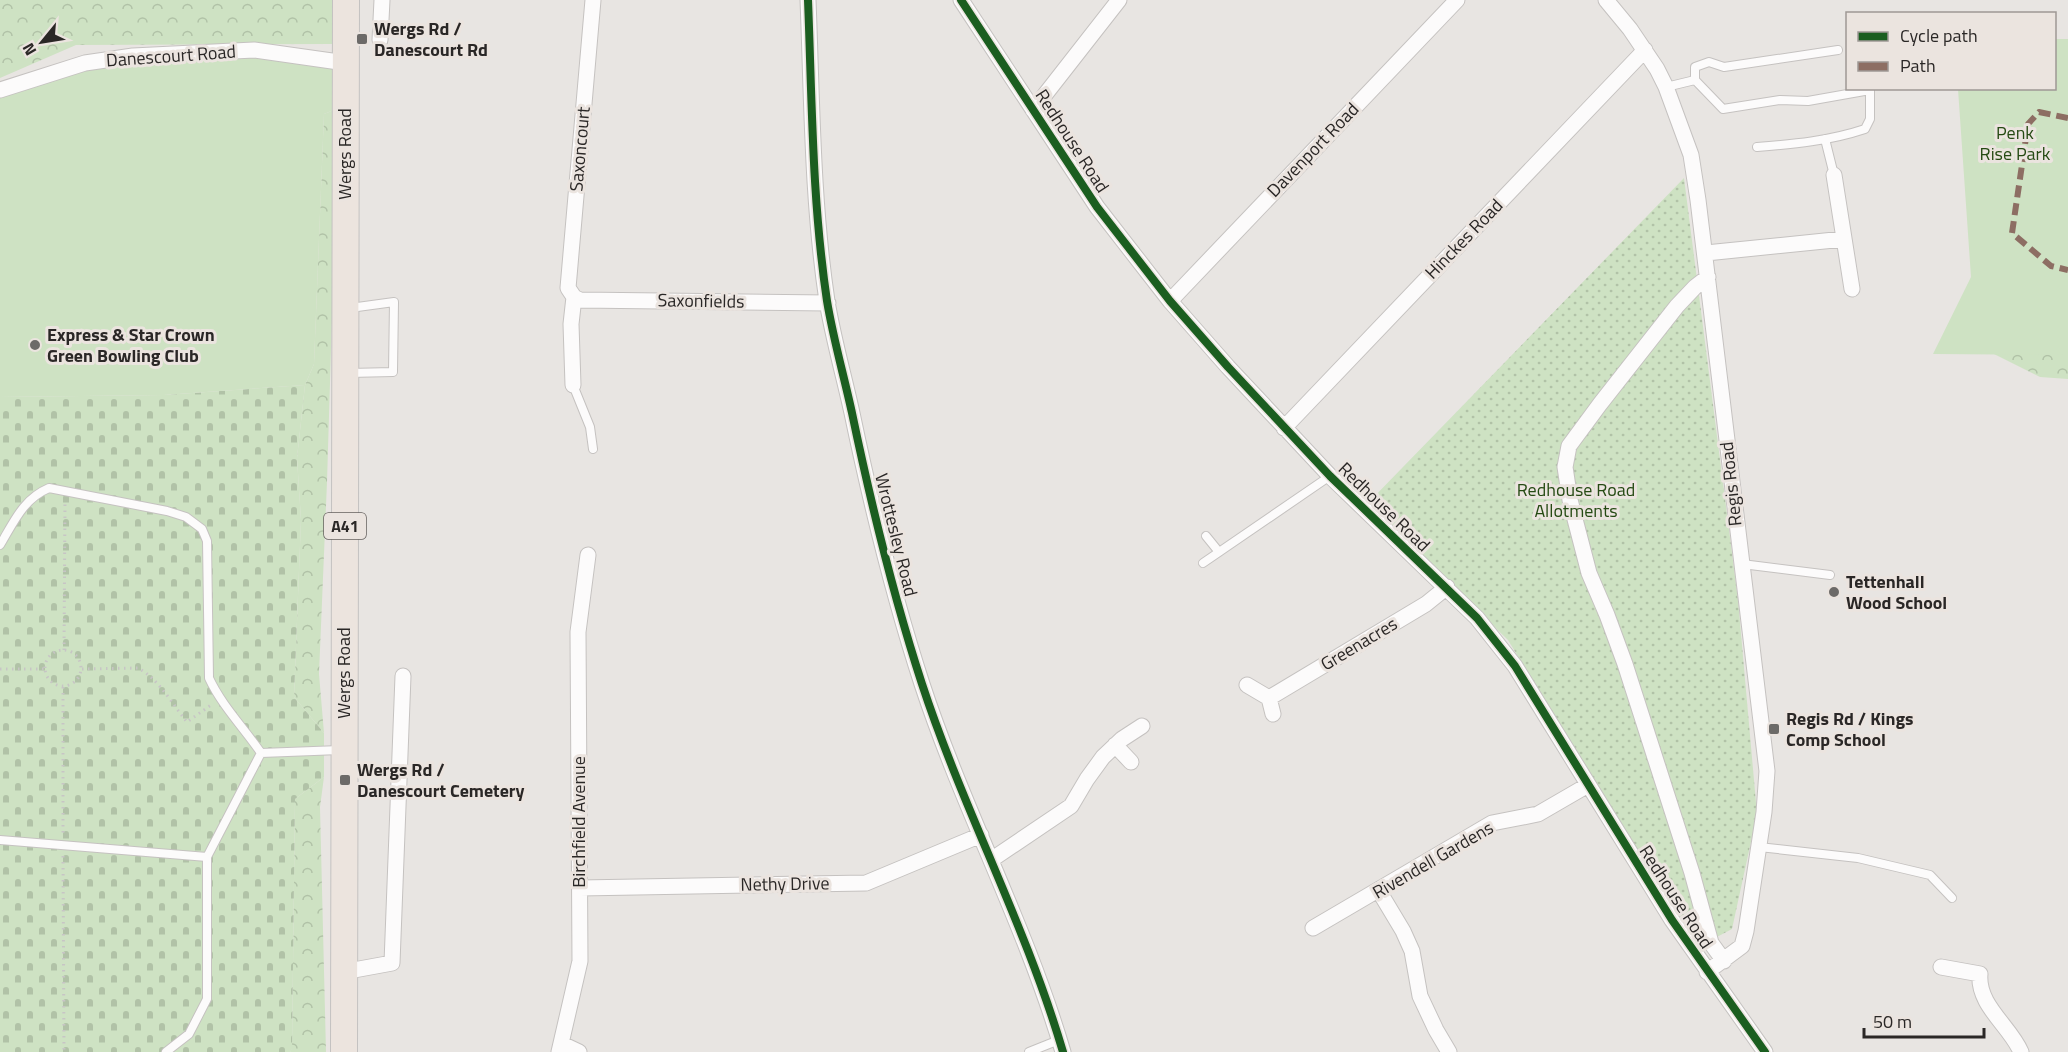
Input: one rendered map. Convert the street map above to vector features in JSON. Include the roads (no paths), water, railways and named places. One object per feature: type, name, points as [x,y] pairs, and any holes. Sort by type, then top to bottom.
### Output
[{"type":"highway","name":"Wergs Road","points":[[344,1052],[346,0]]},
{"type":"street","points":[[380,40],[382,0]]},
{"type":"street","name":"Saxoncourt","points":[[573,386],[574,297],[568,288],[593,0]]},
{"type":"street","name":"Wrottesley Road","points":[[808,0],[817,214],[828,303],[862,460],[902,618],[946,750],[1030,958],[1061,1046]]},
{"type":"street","name":"Redhouse Road","points":[[961,0],[1097,207],[1170,301],[1330,476],[1477,618],[1515,666],[1672,920],[1765,1052]]},
{"type":"street","points":[[1033,110],[1119,0]]},
{"type":"street","name":"Davenport Road","points":[[1170,301],[1456,0]]},
{"type":"street","name":"Regis Road","points":[[1609,1],[1645,50],[1666,87],[1691,154],[1706,253],[1740,564],[1767,771],[1764,812],[1742,946],[1707,972]]},
{"type":"street","name":"Danescourt Road","points":[[0,90],[85,63],[133,56],[254,50],[346,63]]},
{"type":"street","name":"Hinckes Road","points":[[1284,428],[1645,50]]},
{"type":"street","points":[[1834,175],[1852,289]]},
{"type":"street","points":[[1706,253],[1844,239]]},
{"type":"street","points":[[1708,278],[1695,287],[1677,306],[1600,404],[1569,447],[1565,467],[1570,500],[1589,573],[1625,664],[1692,873],[1711,943],[1724,961]]},
{"type":"street","name":"Saxonfields","points":[[574,297],[580,300],[828,303]]},
{"type":"street","name":"Birchfield Avenue","points":[[579,1052],[560,1048],[580,961],[578,632],[588,555]]},
{"type":"street","name":"Greenacres","points":[[1269,698],[1426,604],[1447,587]]},
{"type":"street","points":[[343,972],[392,963],[403,676]]},
{"type":"street","points":[[1247,686],[1269,698],[1274,714]]},
{"type":"street","points":[[991,860],[1071,806],[1103,756],[1142,726]]},
{"type":"street","points":[[1115,745],[1131,762]]},
{"type":"street","name":"Rivendell Gardens","points":[[1313,928],[1492,823],[1539,814],[1588,785]]},
{"type":"street","name":"Nethy Drive","points":[[580,888],[866,883],[981,835]]},
{"type":"street","points":[[1379,891],[1412,951],[1420,996],[1449,1052]]},
{"type":"street","points":[[1941,967],[1980,974],[1979,983],[1986,1001],[2021,1052]]},
{"type":"lane","points":[[1757,147],[1825,140],[1865,129],[1870,119],[1870,90],[1808,101],[1780,100],[1723,108],[1695,80],[1695,67],[1709,62],[1724,67],[1838,50]]},
{"type":"lane","points":[[1666,87],[1695,80]]},
{"type":"lane","points":[[1825,140],[1834,175]]},
{"type":"lane","points":[[345,308],[394,302],[393,372],[345,374]]},
{"type":"lane","points":[[573,386],[590,427],[593,449]]},
{"type":"lane","points":[[1203,562],[1330,476]]},
{"type":"lane","points":[[0,545],[22,508],[36,493],[49,488],[167,511],[186,517],[202,529],[207,541],[209,678],[220,698],[261,753]]},
{"type":"lane","points":[[1206,536],[1219,552]]},
{"type":"lane","points":[[1740,564],[1830,575]]},
{"type":"lane","points":[[261,753],[344,750]]},
{"type":"lane","points":[[166,1052],[189,1034],[207,999],[207,857],[261,753]]},
{"type":"lane","points":[[0,840],[207,857]]},
{"type":"lane","points":[[1758,847],[1858,858],[1930,875],[1952,898]]},
{"type":"lane","points":[[1029,1052],[1061,1046]]},
{"type":"place","name":"Wergs Rd / Danescourt Rd","points":[[362,39]]},
{"type":"place","name":"Express & Star Crown Green Bowling Club","points":[[35,345]]},
{"type":"place","name":"Tettenhall Wood School","points":[[1834,592]]},
{"type":"place","name":"Regis Rd / Kings Comp School","points":[[1774,729]]},
{"type":"place","name":"Wergs Rd / Danescourt Cemetery","points":[[345,780]]},
{"type":"park label","name":"Penk Rise Park","points":[[2015,143]]},
{"type":"park label","name":"Redhouse Road Allotments","points":[[1576,500]]}]
